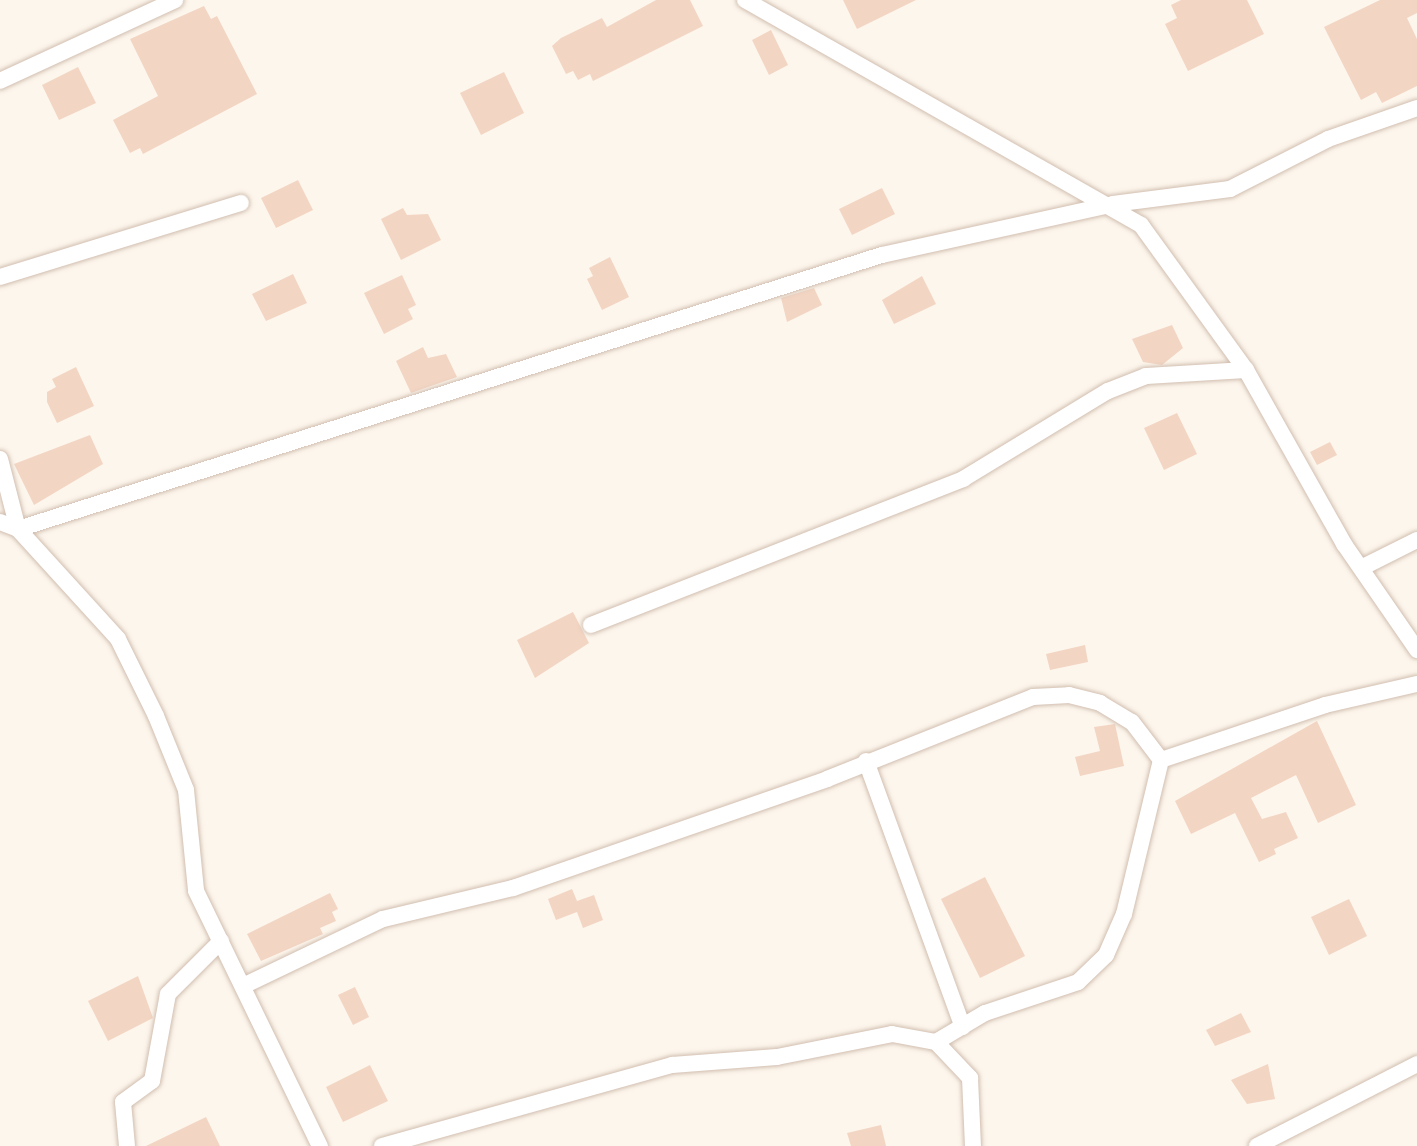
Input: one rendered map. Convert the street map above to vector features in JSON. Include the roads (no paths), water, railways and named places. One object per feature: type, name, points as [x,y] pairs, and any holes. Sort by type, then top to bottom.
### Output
[{"type":"street","points":[[0,81],[175,0]]},
{"type":"street","points":[[746,0],[786,28],[1113,204],[1167,254],[1246,370],[1363,567],[1417,650]]},
{"type":"street","points":[[18,529],[882,255],[1113,204],[1230,189],[1328,139],[1417,108]]},
{"type":"street","points":[[0,277],[240,203]]},
{"type":"street","points":[[591,625],[963,479],[1108,391],[1146,376],[1246,370]]},
{"type":"street","points":[[0,458],[18,529]]},
{"type":"street","points":[[0,522],[18,529],[118,639],[181,772],[196,891],[320,1146]]},
{"type":"street","points":[[1363,567],[1417,540]]},
{"type":"street","points":[[1161,760],[1325,705],[1417,684]]},
{"type":"street","points":[[243,986],[383,919],[513,888],[866,761],[999,705],[1069,695],[1132,722],[1161,760]]},
{"type":"street","points":[[936,1042],[985,1013],[1078,982],[1106,955],[1124,914],[1161,760]]},
{"type":"street","points":[[866,761],[964,1027]]},
{"type":"street","points":[[127,1146],[123,1102],[152,1081],[168,994],[221,941]]},
{"type":"street","points":[[382,1146],[672,1065],[777,1057],[892,1034],[936,1042],[970,1078],[976,1096],[973,1146]]},
{"type":"street","points":[[1257,1146],[1417,1064]]}]
